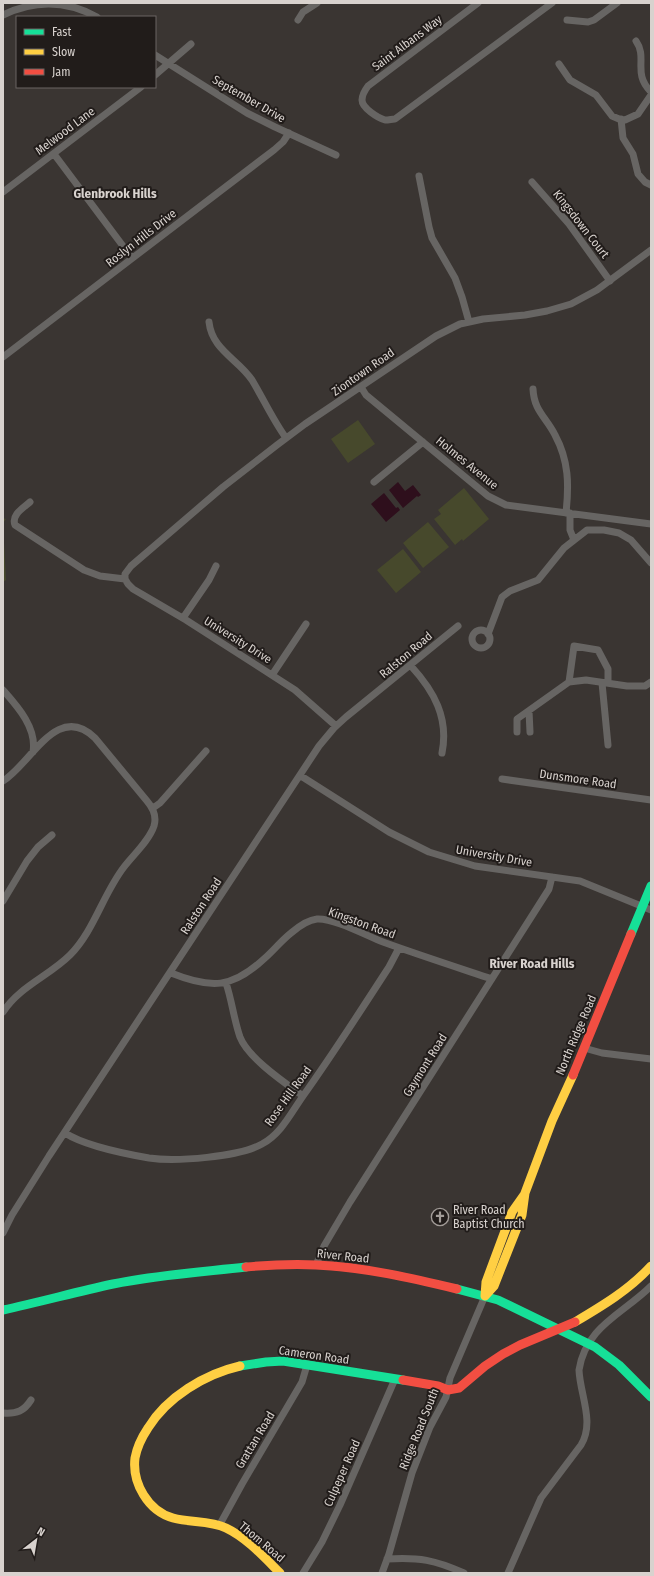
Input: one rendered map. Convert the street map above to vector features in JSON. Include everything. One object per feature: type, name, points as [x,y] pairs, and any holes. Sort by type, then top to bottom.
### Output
[{"type":"main road","name":"North Ridge Road","points":[[484,1296],[486,1282],[512,1212],[525,1193],[552,1121],[647,908],[651,886]]},
{"type":"main road","name":"River Road","points":[[3,1310],[144,1279],[258,1266],[334,1266],[390,1274],[484,1296],[519,1309],[562,1329],[588,1344],[619,1365],[651,1397]]},
{"type":"main road","points":[[448,1390],[459,1388],[485,1366],[503,1354],[562,1329],[618,1296],[651,1267]]},
{"type":"main road","name":"Cameron Road","points":[[137,1449],[149,1426],[165,1407],[177,1397],[211,1376],[237,1366],[266,1361],[283,1361],[438,1386],[448,1390]]},
{"type":"main road","name":"Thom Road","points":[[137,1449],[134,1466],[135,1480],[149,1503],[162,1513],[175,1519],[225,1528],[236,1535],[280,1573]]},
{"type":"street","points":[[3,16],[27,6],[50,3],[76,8],[95,16]]},
{"type":"street","points":[[298,20],[303,12],[317,3]]},
{"type":"street","name":"Saint Albans Way","points":[[478,3],[368,86],[363,94],[363,105],[380,118],[390,120],[395,118],[552,3]]},
{"type":"street","points":[[567,20],[588,22],[594,20],[617,3]]},
{"type":"street","points":[[559,64],[570,80],[596,95],[612,116],[625,120],[638,114],[648,106],[651,93],[644,84],[641,76],[640,52],[636,41]]},
{"type":"street","points":[[156,74],[191,44]]},
{"type":"street","name":"September Drive","points":[[156,56],[247,113],[336,155]]},
{"type":"street","name":"Melwood Lane","points":[[3,192],[140,88]]},
{"type":"street","points":[[621,119],[623,138],[634,154],[638,174],[645,182],[651,185]]},
{"type":"street","name":"Roslyn Hills Drive","points":[[3,357],[274,150],[283,142],[289,133]]},
{"type":"street","points":[[54,154],[132,258]]},
{"type":"street","points":[[419,176],[432,238],[455,278],[469,322]]},
{"type":"street","name":"Kingsdown Court","points":[[532,182],[569,224],[610,281]]},
{"type":"street","name":"Ziontown Road","points":[[125,579],[131,566],[222,487],[286,438],[445,330],[483,319],[525,315],[558,308],[583,298],[610,281],[651,250]]},
{"type":"street","points":[[209,322],[216,342],[251,380],[286,438]]},
{"type":"street","name":"Holmes Avenue","points":[[361,387],[366,395],[495,500],[506,505],[651,524]]},
{"type":"street","points":[[533,389],[535,405],[554,433],[564,455],[568,480],[568,513],[570,530],[574,540]]},
{"type":"street","points":[[374,482],[423,442]]},
{"type":"street","points":[[30,502],[16,515],[14,519],[15,525],[84,570],[100,576],[125,579]]},
{"type":"street","points":[[488,634],[502,596],[510,591],[538,580],[564,548],[587,530],[604,530],[619,533],[631,540],[651,563]]},
{"type":"street","points":[[183,618],[209,580],[216,566]]},
{"type":"street","name":"University Drive","points":[[125,579],[133,589],[183,618],[309,700],[336,726]]},
{"type":"street","points":[[272,675],[306,624]]},
{"type":"street","name":"Ralston Road","points":[[3,1233],[12,1215],[320,746],[336,726],[458,626]]},
{"type":"street","points":[[569,682],[574,646],[598,650],[608,669],[605,683],[608,745]]},
{"type":"street","points":[[411,666],[429,688],[437,702],[442,722],[444,741],[442,753]]},
{"type":"street","points":[[517,732],[517,719],[569,682],[586,680],[627,686],[645,686],[651,682]]},
{"type":"street","points":[[3,690],[29,725],[34,743],[33,752]]},
{"type":"street","points":[[529,710],[530,732]]},
{"type":"street","points":[[3,781],[17,772],[33,752],[58,730],[67,727],[79,727],[95,738],[152,808],[155,816],[153,828],[148,837],[119,874],[100,910],[76,948],[55,968],[21,990],[3,1012]]},
{"type":"street","points":[[152,808],[160,803],[206,752]]},
{"type":"street","name":"University Drive","points":[[301,776],[389,832],[420,849],[475,866],[586,883],[647,908]]},
{"type":"street","name":"Dunsmore Road","points":[[502,779],[651,800]]},
{"type":"street","points":[[3,901],[27,861],[38,847],[52,835]]},
{"type":"street","name":"Gaymont Road","points":[[316,1265],[324,1246],[350,1202],[549,889],[552,877]]},
{"type":"street","name":"Kingston Road","points":[[171,973],[209,984],[226,983],[256,966],[293,931],[313,920],[320,919],[331,921],[399,948],[492,979]]},
{"type":"street","name":"Rose Hill Road","points":[[66,1133],[81,1141],[138,1156],[158,1159],[188,1159],[235,1154],[252,1149],[270,1139],[284,1125],[389,967],[399,948]]},
{"type":"street","points":[[226,983],[235,1022],[244,1044],[269,1070],[303,1096]]},
{"type":"street","points":[[584,1048],[597,1052],[651,1059]]},
{"type":"street","points":[[508,1573],[541,1498],[581,1445],[586,1435],[588,1424],[579,1370],[588,1344],[596,1331],[651,1286]]},
{"type":"street","name":"Ridge Road South","points":[[382,1573],[412,1473],[430,1427],[443,1403],[448,1390],[450,1378],[484,1296]]},
{"type":"street","name":"Grattan Road","points":[[219,1526],[242,1484],[297,1392],[305,1376],[307,1365]]},
{"type":"street","name":"Culpeper Road","points":[[303,1573],[322,1542],[340,1505],[395,1379]]},
{"type":"street","points":[[3,1413],[11,1414],[24,1410],[31,1400]]},
{"type":"street","points":[[387,1559],[405,1558],[430,1560],[464,1573]]},
{"type":"green space","points":[[358,420],[375,444],[348,463],[331,439]]},
{"type":"green space","points":[[464,488],[489,519],[463,541],[462,539],[455,545],[434,519],[441,514],[438,510]]},
{"type":"green space","points":[[428,522],[449,547],[423,568],[403,543]]},
{"type":"green space","points":[[3,523],[6,580],[3,582]]},
{"type":"green space","points":[[403,549],[421,572],[396,593],[377,570]]},
{"type":"shaded area","points":[[398,482],[405,491],[413,485],[421,495],[418,497],[417,496],[403,508],[389,490]]},
{"type":"shaded area","points":[[384,493],[396,508],[398,507],[400,510],[386,522],[371,504]]},
{"type":"traffic: fast","points":[[631,934],[651,886]]},
{"type":"traffic: fast","points":[[3,1310],[129,1281],[246,1267]]},
{"type":"traffic: fast","points":[[457,1289],[498,1300],[595,1347],[619,1365],[651,1397]]},
{"type":"traffic: fast","points":[[240,1366],[283,1361],[403,1380]]},
{"type":"traffic: slow","points":[[485,1296],[494,1286],[522,1215],[525,1193],[552,1121],[573,1075]]},
{"type":"traffic: slow","points":[[485,1296],[486,1282],[512,1212],[524,1195]]},
{"type":"traffic: slow","points":[[575,1322],[605,1304],[634,1283],[651,1266]]},
{"type":"traffic: slow","points":[[240,1366],[201,1381],[188,1388],[165,1406],[148,1428],[138,1446],[135,1458],[136,1477],[144,1495],[149,1503],[156,1509],[173,1518],[220,1525],[234,1532],[248,1542],[280,1573]]},
{"type":"traffic: jam","points":[[573,1075],[631,934]]},
{"type":"traffic: jam","points":[[246,1267],[272,1265],[334,1266],[387,1274],[457,1289]]},
{"type":"traffic: jam","points":[[403,1380],[438,1386],[448,1390],[459,1388],[485,1366],[503,1354],[520,1345],[575,1322]]},
{"type":"place","name":"River Road Baptist Church","points":[[440,1217]]},
{"type":"district","name":"Glenbrook Hills","points":[[115,193]]},
{"type":"district","name":"River Road Hills","points":[[532,963]]}]
